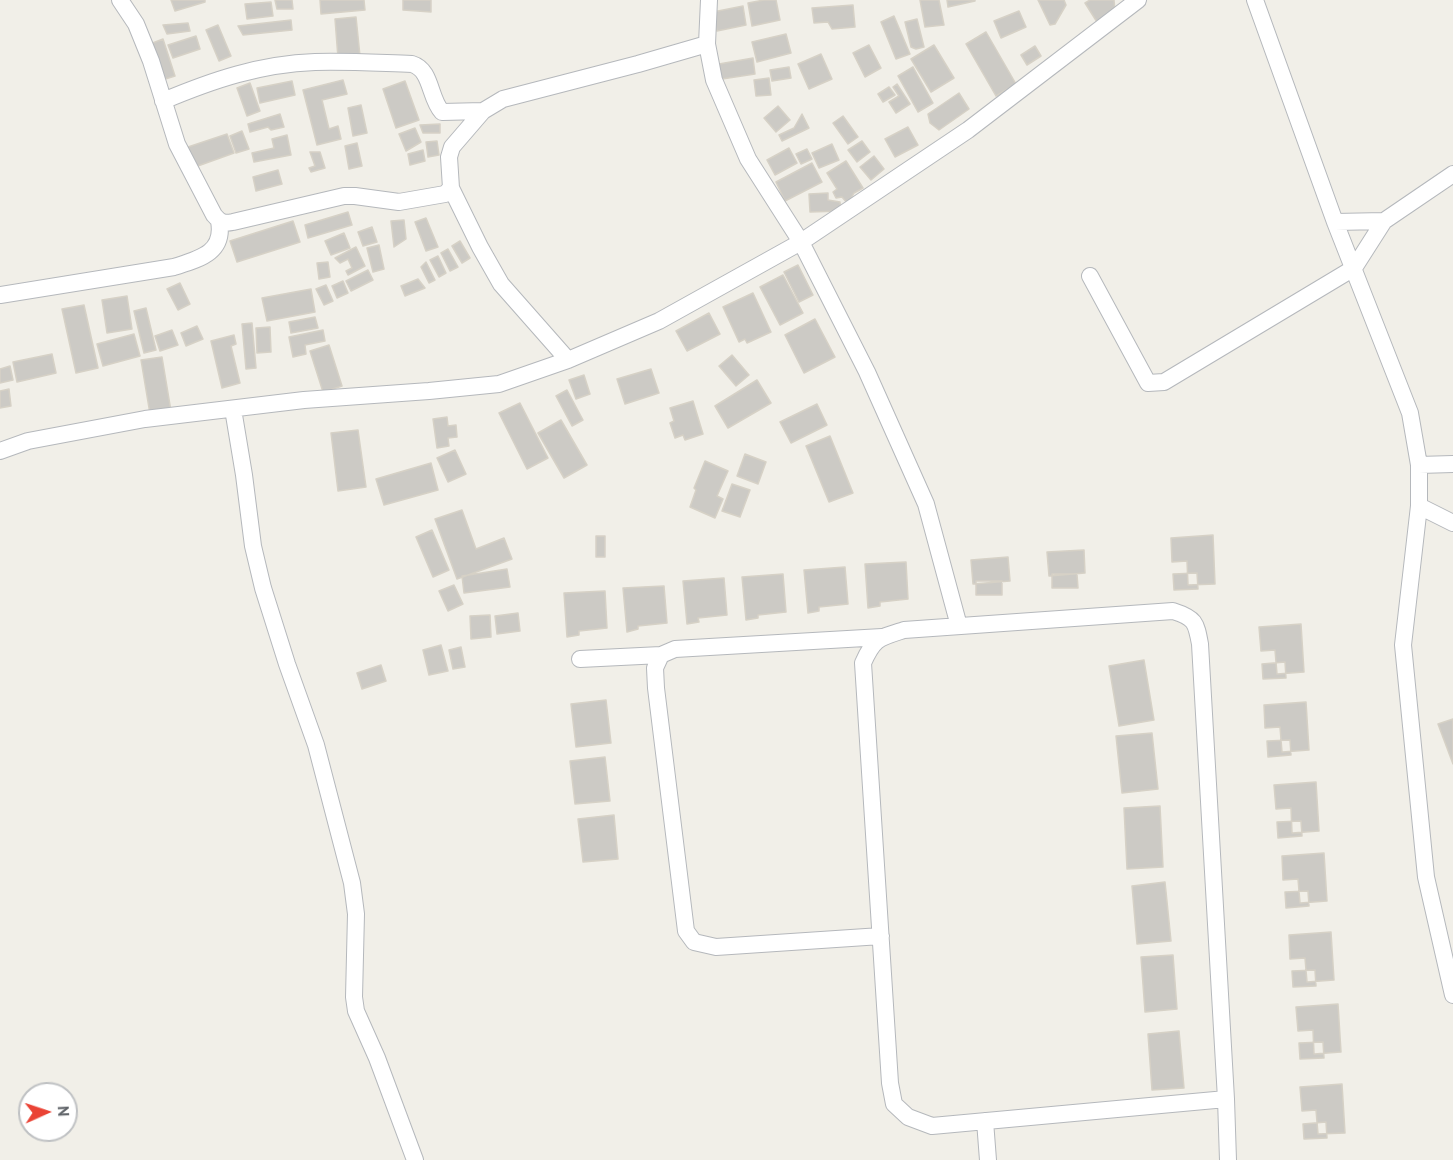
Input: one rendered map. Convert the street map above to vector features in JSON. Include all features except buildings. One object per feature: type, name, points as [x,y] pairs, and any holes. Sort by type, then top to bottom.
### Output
[{"type":"street","points":[[0,295],[174,267],[195,260],[214,248],[221,235],[219,221],[177,144],[136,24],[120,0]]},
{"type":"street","points":[[709,0],[707,44],[714,80],[748,159],[801,242],[867,372],[926,504],[959,626]]},
{"type":"street","points":[[0,451],[28,441],[133,422],[304,400],[429,392],[499,384],[568,360],[659,321],[801,242],[968,130],[1138,0]]},
{"type":"street","points":[[1255,0],[1335,222],[1410,413],[1419,465],[1419,506],[1403,645],[1426,877],[1453,995]]},
{"type":"street","points":[[568,360],[501,284],[480,247],[451,188],[449,158],[452,147],[483,111],[502,99],[707,44]]},
{"type":"street","points":[[163,101],[212,80],[258,69],[314,62],[412,64],[421,68],[435,102],[442,112],[483,111]]},
{"type":"street","points":[[1090,276],[1148,383],[1164,382],[1354,268],[1384,221],[1453,174]]},
{"type":"street","points":[[219,221],[225,224],[344,196],[399,202],[416,201],[445,194],[451,188]]},
{"type":"street","points":[[1335,222],[1384,221]]},
{"type":"street","points":[[233,409],[262,588],[316,745],[352,883],[356,914],[354,996],[356,1011],[377,1058],[415,1160]]},
{"type":"street","points":[[1419,465],[1453,464]]},
{"type":"street","points":[[1419,506],[1453,523]]},
{"type":"street","points":[[580,659],[661,655],[675,649],[882,637],[904,630],[959,626],[1173,611],[1187,616],[1196,624],[1200,644],[1228,1160]]},
{"type":"street","points":[[882,637],[870,645],[863,663],[890,1083],[894,1104],[908,1117],[932,1126],[1226,1099]]},
{"type":"street","points":[[661,655],[655,668],[656,688],[686,931],[694,942],[716,947],[881,936]]},
{"type":"street","points":[[985,1121],[988,1160]]}]
